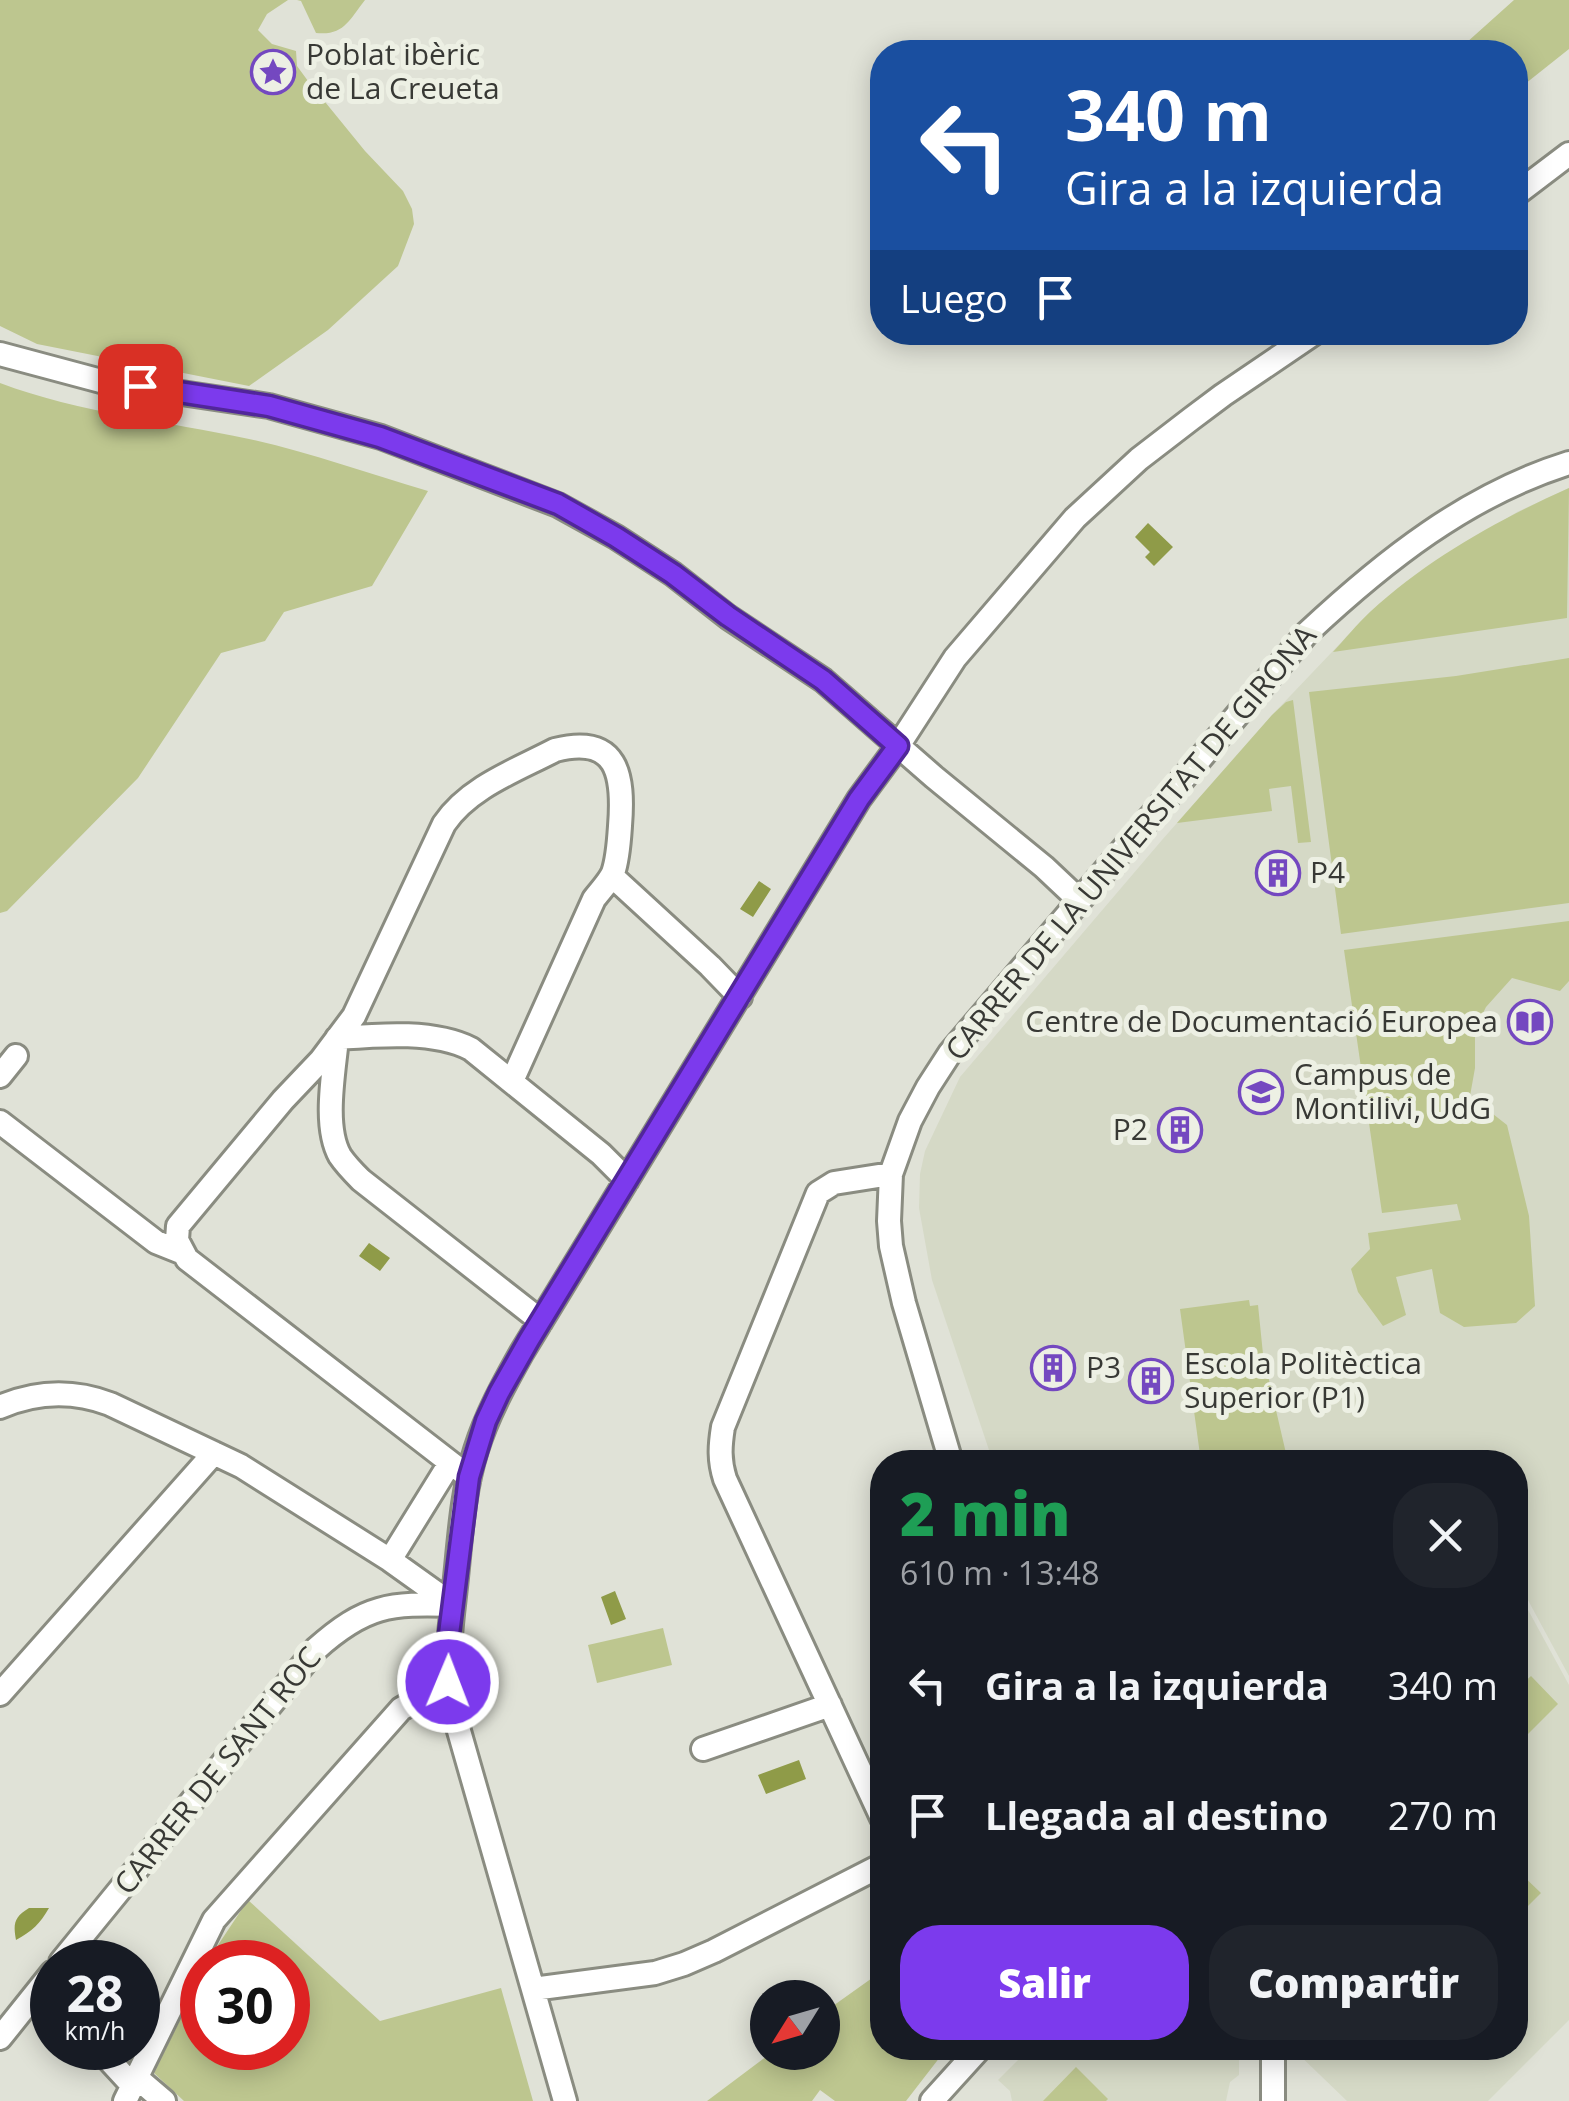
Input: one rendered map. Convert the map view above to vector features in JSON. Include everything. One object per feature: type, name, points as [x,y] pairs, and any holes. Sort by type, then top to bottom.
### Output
[{"type":"street","points":[[1528,185],[1569,154]]},
{"type":"street","points":[[390,1560],[460,1470],[541,1321],[859,799],[955,658],[1075,518],[1139,459],[1297,345]]},
{"type":"street","points":[[0,354],[101,381],[269,406],[380,437],[558,504],[673,574],[823,680],[1079,900]]},
{"type":"street","name":"CARRER DE LA UNIVERSITAT DE GIRONA","points":[[947,1450],[909,1319],[891,1246],[889,1221],[892,1174],[910,1121],[928,1087],[950,1053],[1307,633],[1402,551],[1451,518],[1528,476],[1569,464]]},
{"type":"street","points":[[460,1470],[187,1258],[177,1240],[178,1226],[354,1016],[452,812],[474,794],[555,750],[569,746],[598,750],[615,766],[621,779],[619,839],[612,876],[594,899],[512,1081]]},
{"type":"street","points":[[612,876],[740,997]]},
{"type":"street","points":[[337,1038],[380,1035],[454,1040],[471,1048],[601,1154],[627,1180]]},
{"type":"street","points":[[337,1038],[332,1105],[340,1155],[362,1180],[541,1321]]},
{"type":"street","points":[[0,1076],[16,1056]]},
{"type":"street","points":[[0,1122],[156,1242],[182,1252]]},
{"type":"street","points":[[870,1792],[725,1479],[720,1446],[723,1427],[818,1193],[834,1183],[892,1174]]},
{"type":"street","points":[[0,1407],[45,1394],[90,1397],[240,1466],[390,1560],[453,1605]]},
{"type":"street","points":[[0,1694],[214,1454]]},
{"type":"street","points":[[460,1470],[448,1682],[566,2101]]},
{"type":"street","name":"CARRER DE SANT ROC","points":[[79,1940],[316,1649],[350,1623],[380,1608],[403,1604],[453,1605]]},
{"type":"street","points":[[164,2101],[132,2088],[214,1920],[402,1709],[448,1682]]},
{"type":"street","points":[[703,1749],[830,1705]]},
{"type":"street","points":[[533,1989],[655,1973],[684,1964],[870,1871]]},
{"type":"street","points":[[0,2038],[30,2007]]},
{"type":"street","points":[[932,2101],[969,2060]]},
{"type":"street","points":[[1273,2060],[1273,2101]]},
{"type":"shaded area","points":[[0,0],[288,0],[267,14],[258,30],[272,44],[296,51],[297,66],[308,81],[403,191],[414,224],[398,266],[328,330],[249,386],[37,344],[0,326]]},
{"type":"shaded area","points":[[297,0],[365,0],[340,29],[316,33]]},
{"type":"shaded area","points":[[1514,0],[1569,0],[1569,49],[1528,82],[1528,40],[1469,40]]},
{"type":"shaded area","points":[[0,383],[92,409],[271,444],[428,491],[372,586],[284,612],[265,641],[221,653],[138,778],[7,911],[0,913]]},
{"type":"shaded area","name":"Campus de Montilivi, UdG","points":[[1569,488],[1569,1676],[1528,1600],[1528,1450],[989,1450],[932,1280],[919,1208],[925,1151],[960,1077],[1162,840],[1272,715],[1371,611],[1418,574],[1517,512]]},
{"type":"shaded area","points":[[1569,488],[1567,618],[1333,652],[1370,612],[1415,575],[1490,527]]},
{"type":"shaded area","points":[[1148,523],[1173,547],[1154,566],[1145,557],[1150,552],[1135,537]]},
{"type":"shaded area","points":[[1569,658],[1569,903],[1341,934],[1309,692],[1456,676]]},
{"type":"shaded area","points":[[1293,700],[1311,842],[1298,843],[1291,786],[1269,789],[1272,811],[1177,823],[1272,715]]},
{"type":"shaded area","points":[[759,881],[771,889],[753,917],[740,909]]},
{"type":"shaded area","points":[[1569,921],[1569,981],[1560,991],[1512,978],[1486,1007],[1475,1029],[1470,1096],[1507,1125],[1529,1216],[1535,1306],[1516,1323],[1464,1327],[1440,1313],[1432,1269],[1396,1277],[1406,1315],[1383,1326],[1358,1292],[1351,1269],[1370,1249],[1368,1233],[1461,1220],[1457,1204],[1382,1213],[1344,950]]},
{"type":"shaded area","points":[[369,1243],[390,1258],[380,1271],[359,1256]]},
{"type":"shaded area","points":[[1249,1300],[1250,1306],[1258,1305],[1263,1354],[1285,1450],[1199,1450],[1180,1309]]},
{"type":"shaded area","points":[[615,1591],[626,1619],[611,1625],[601,1597]]},
{"type":"shaded area","points":[[1528,1610],[1569,1685],[1569,2020],[1488,2101],[1347,2101],[1304,2060],[1528,2060]]},
{"type":"shaded area","points":[[663,1628],[672,1665],[597,1683],[588,1645]]},
{"type":"shaded area","points":[[1531,1676],[1558,1704],[1528,1734]]},
{"type":"shaded area","points":[[799,1760],[806,1779],[766,1794],[758,1775]]},
{"type":"shaded area","points":[[1528,1880],[1541,1893],[1528,1906]]},
{"type":"shaded area","points":[[248,1900],[292,1940],[221,1940]]},
{"type":"shaded area","points":[[29,1908],[49,1908],[35,1927],[16,1940],[16,1921]]},
{"type":"shaded area","points":[[310,1957],[380,2021],[501,1988],[533,2101],[184,2101],[154,2073],[160,2070],[160,2061],[180,2020],[180,2070],[310,2070]]},
{"type":"shaded area","points":[[870,1980],[870,2060],[938,2060],[906,2101],[835,2101],[820,2090],[812,2101],[707,2101],[750,2069],[840,2070],[840,2001]]},
{"type":"shaded area","points":[[1018,2060],[1239,2060],[1239,2075],[1230,2082],[1226,2101],[1012,2101],[1010,2091],[998,2080]]},
{"type":"shaded area","points":[[1076,2067],[1108,2099],[1043,2101]]},
{"type":"place","name":"Poblat ibèric de La Creueta","points":[[273,72]]},
{"type":"place","name":"P4","points":[[1278,873]]},
{"type":"place","name":"Centre de Documentació Europea","points":[[1530,1022]]},
{"type":"place","name":"Campus de Montilivi, UdG","points":[[1261,1092]]},
{"type":"place","name":"P2","points":[[1180,1130]]},
{"type":"place","name":"P3","points":[[1053,1368]]},
{"type":"place","name":"Escola Politèctica Superior (P1)","points":[[1151,1381]]},
{"type":"route","points":[[140,386],[269,406],[380,437],[558,504],[673,574],[823,680],[898,746],[859,799],[499,1393],[469,1477],[448,1642],[448,1682]]}]
